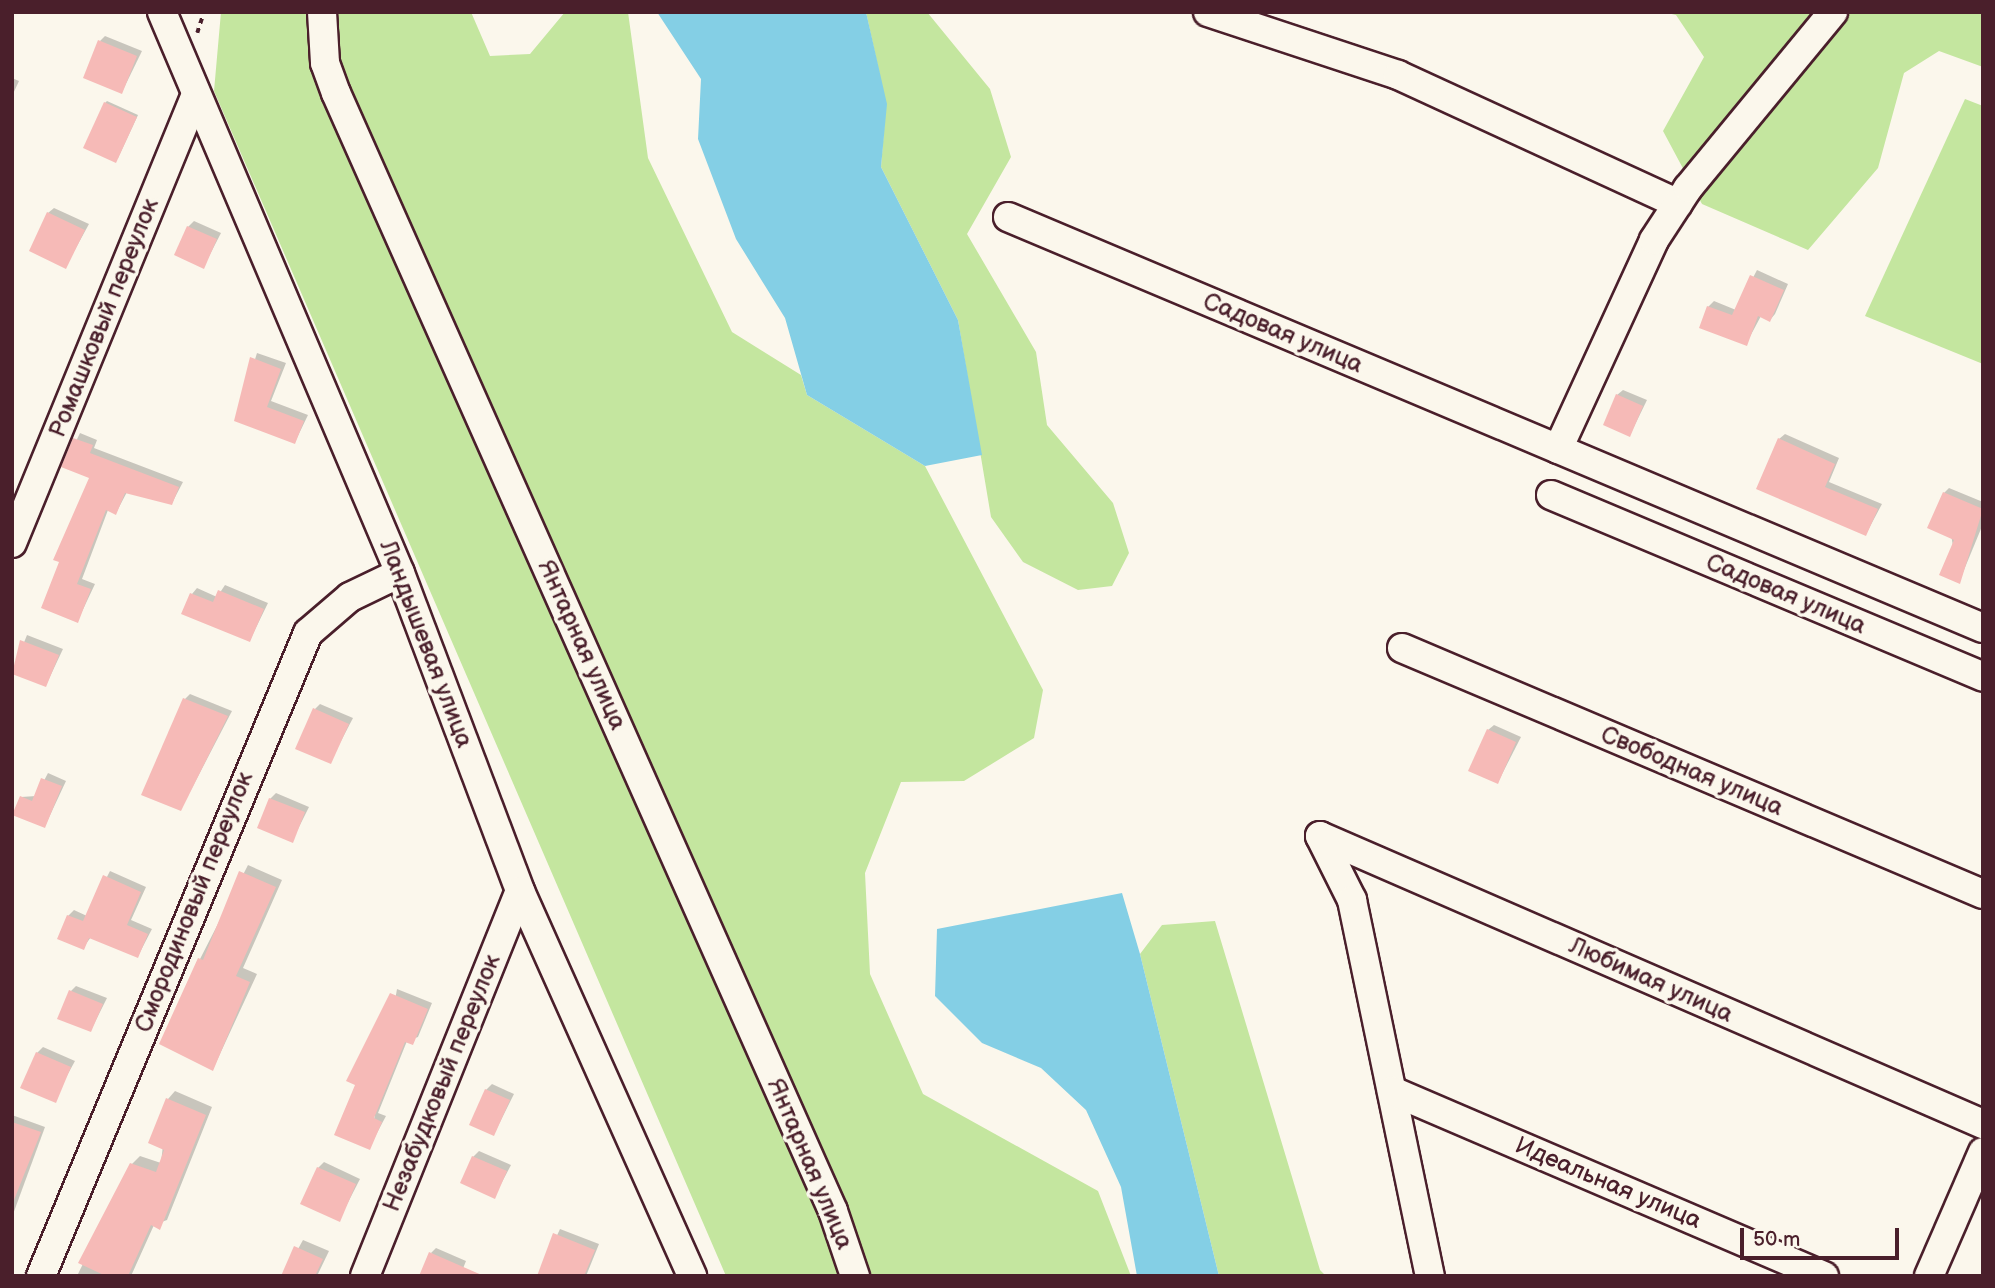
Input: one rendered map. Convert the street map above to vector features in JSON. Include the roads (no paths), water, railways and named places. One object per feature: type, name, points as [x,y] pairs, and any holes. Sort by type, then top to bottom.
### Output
[{"type":"street","name":"Ландышевая улица","points":[[162,12],[400,573],[520,891],[692,1276]]},
{"type":"street","name":"Янтарная улица","points":[[321,12],[325,63],[336,93],[833,1211],[855,1276]]},
{"type":"street","points":[[1208,12],[1398,75],[1678,204]]},
{"type":"street","points":[[1558,449],[1654,240],[1678,204],[1833,12]]},
{"type":"street","name":"Ромашковый переулок","points":[[12,543],[196,94]]},
{"type":"street","name":"Садовая улица","points":[[1008,217],[1983,628]]},
{"type":"street","name":"Садовая улица","points":[[1551,495],[1983,677]]},
{"type":"street","name":"Смородиновый переулок","points":[[41,1276],[307,634],[350,597],[400,573]]},
{"type":"street","name":"Свободная улица","points":[[1402,648],[1983,894]]},
{"type":"street","name":"Любимая улица","points":[[1392,1091],[1352,900],[1320,835],[1983,1124]]},
{"type":"street","name":"Незабудковый переулок","points":[[365,1276],[520,891]]},
{"type":"street","points":[[1392,1091],[1430,1276]]},
{"type":"street","name":"Идеальная улица","points":[[1392,1091],[1824,1276]]},
{"type":"street","points":[[1929,1276],[1983,1152]]},
{"type":"water","points":[[657,12],[866,12],[887,104],[881,167],[958,320],[982,455],[925,466],[807,395],[785,318],[736,239],[698,139],[701,79]]},
{"type":"water","points":[[1122,893],[1140,954],[1219,1276],[1137,1276],[1121,1187],[1086,1110],[1041,1068],[982,1043],[935,996],[937,929]]}]
